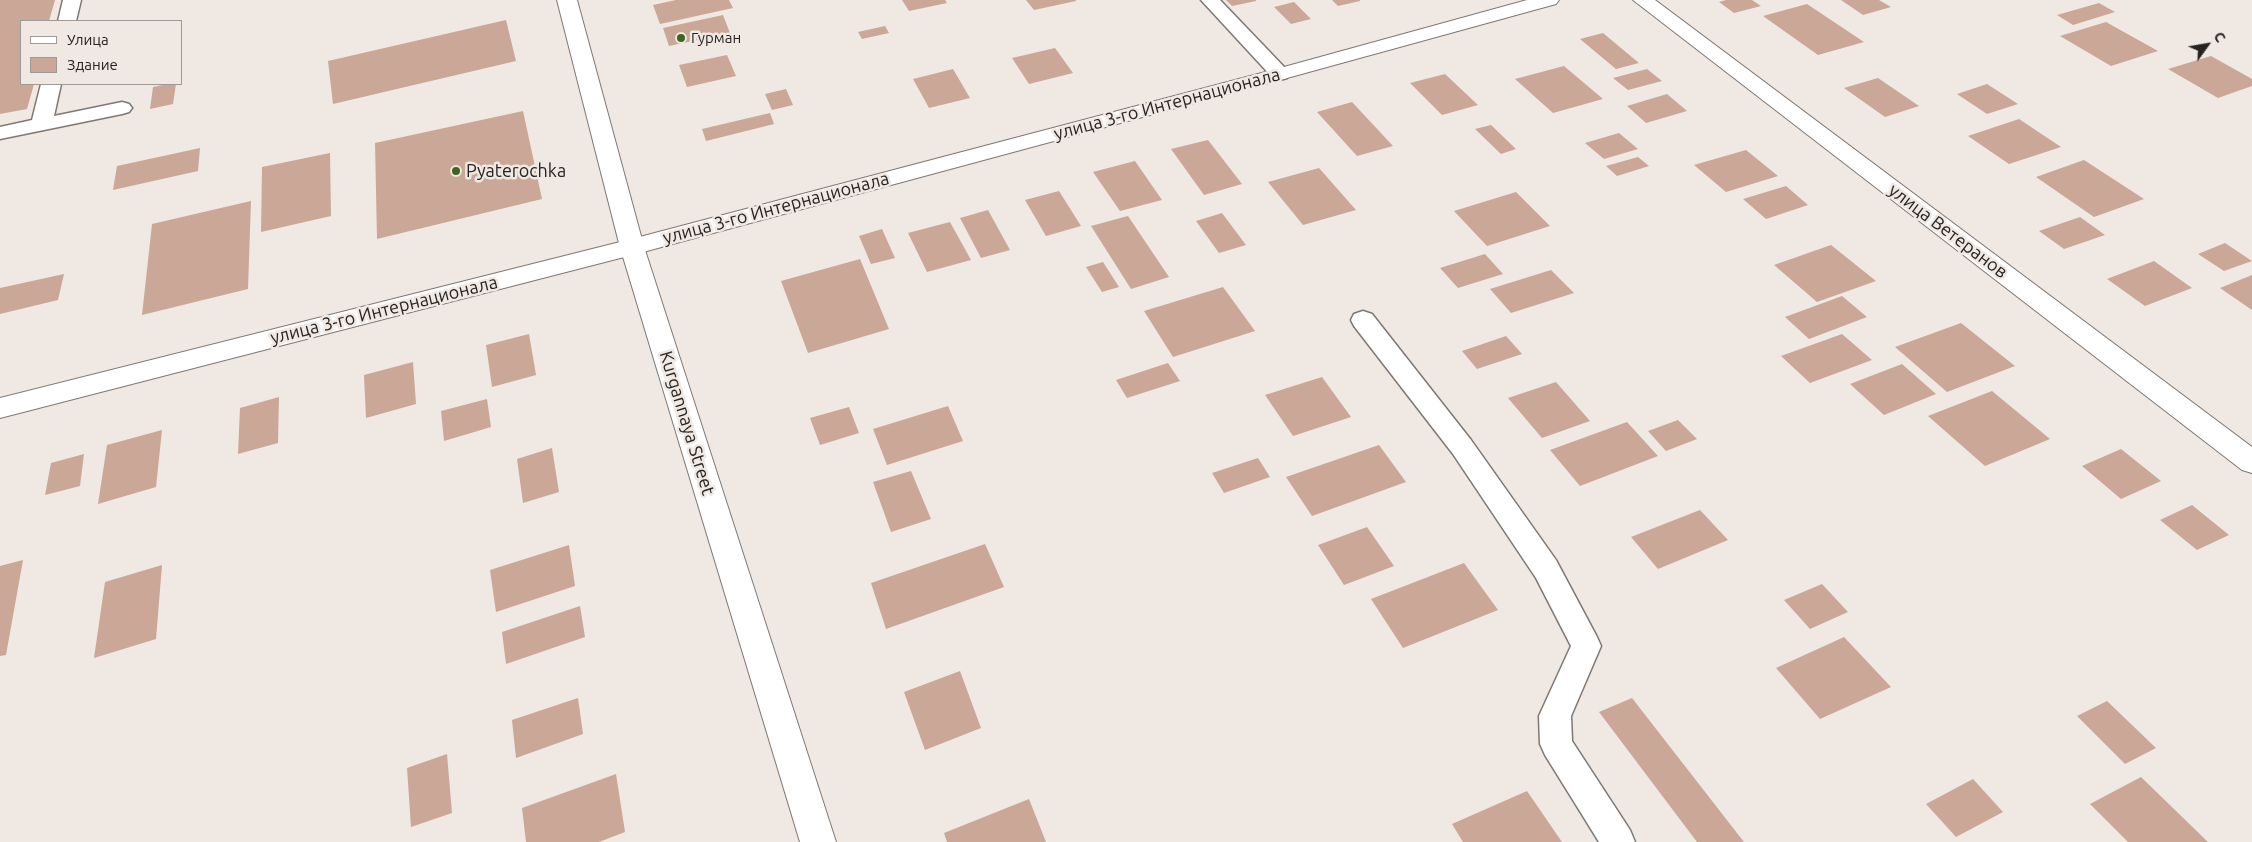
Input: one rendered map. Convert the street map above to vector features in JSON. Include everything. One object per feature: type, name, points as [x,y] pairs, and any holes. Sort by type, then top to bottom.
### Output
[{"type":"street","name":"Kurgannaya Street","points":[[567,0],[632,247],[818,842]]},
{"type":"street","name":"улица 3-го Интернационала","points":[[0,408],[632,247],[1549,0]]},
{"type":"street","name":"улица Ветеранов","points":[[1643,0],[2252,462]]},
{"type":"lane","points":[[67,20],[72,0]]},
{"type":"lane","points":[[1210,0],[1280,74]]},
{"type":"lane","points":[[41,125],[51,85]]},
{"type":"lane","points":[[0,133],[122,108]]},
{"type":"lane","points":[[1363,320],[1462,447],[1540,560],[1586,646],[1555,716],[1556,744],[1618,842]]},
{"type":"building","points":[[0,0],[55,0],[49,20],[20,20],[20,85],[34,85],[27,109],[0,114]]},
{"type":"building","points":[[676,0],[729,0],[733,8],[660,24],[653,5]]},
{"type":"building","points":[[902,0],[945,0],[947,3],[909,11]]},
{"type":"building","points":[[1026,0],[1076,0],[1076,1],[1034,10]]},
{"type":"building","points":[[1226,0],[1256,0],[1256,1],[1232,6]]},
{"type":"building","points":[[1332,0],[1360,0],[1360,1],[1338,6]]},
{"type":"building","points":[[1726,0],[1752,0],[1761,6],[1734,13],[1719,2]]},
{"type":"building","points":[[1841,0],[1879,0],[1891,7],[1863,15]]},
{"type":"building","points":[[1294,2],[1311,19],[1291,24],[1274,7]]},
{"type":"building","points":[[2099,3],[2115,12],[2073,25],[2057,15]]},
{"type":"building","points":[[1807,4],[1864,42],[1818,55],[1763,16]]},
{"type":"building","points":[[723,15],[730,33],[669,46],[663,28]]},
{"type":"building","points":[[506,20],[516,61],[333,104],[328,61]]},
{"type":"building","points":[[2106,22],[2158,51],[2111,66],[2060,36]]},
{"type":"building","points":[[885,26],[889,33],[862,39],[858,32]]},
{"type":"building","points":[[1603,33],[1639,63],[1616,69],[1580,39]]},
{"type":"building","points":[[1055,48],[1073,73],[1029,84],[1012,58]]},
{"type":"building","points":[[727,55],[736,76],[687,87],[679,65]]},
{"type":"building","points":[[2211,56],[2252,79],[2252,86],[2218,98],[2168,69]]},
{"type":"building","points":[[1564,66],[1603,99],[1553,113],[1515,79]]},
{"type":"building","points":[[953,69],[970,98],[929,108],[913,79]]},
{"type":"building","points":[[1647,69],[1662,81],[1628,90],[1613,78]]},
{"type":"building","points":[[1445,74],[1478,105],[1442,115],[1410,83]]},
{"type":"building","points":[[1878,78],[1919,106],[1885,117],[1844,88]]},
{"type":"building","points":[[1987,84],[2018,104],[1987,114],[1957,94]]},
{"type":"building","points":[[176,85],[173,104],[150,109],[153,87]]},
{"type":"building","points":[[786,89],[793,105],[772,110],[765,94]]},
{"type":"building","points":[[1667,94],[1687,111],[1646,123],[1627,106]]},
{"type":"building","points":[[1352,102],[1393,146],[1357,156],[1317,112]]},
{"type":"building","name":"Pyaterochka","points":[[523,111],[542,199],[377,239],[375,143]]},
{"type":"building","points":[[770,113],[774,124],[706,141],[702,129]]},
{"type":"building","points":[[2019,119],[2061,147],[2009,164],[1968,136]]},
{"type":"building","points":[[1491,125],[1516,149],[1501,154],[1475,129]]},
{"type":"building","points":[[1619,133],[1638,149],[1604,159],[1585,143]]},
{"type":"building","points":[[1208,140],[1242,184],[1204,195],[1171,149]]},
{"type":"building","points":[[200,148],[198,171],[113,190],[117,166]]},
{"type":"building","points":[[1746,150],[1778,176],[1726,192],[1694,165]]},
{"type":"building","points":[[330,153],[331,216],[261,232],[262,167]]},
{"type":"building","points":[[1638,157],[1649,166],[1617,176],[1606,166]]},
{"type":"building","points":[[2084,160],[2144,199],[2094,217],[2036,177]]},
{"type":"building","points":[[1135,161],[1162,200],[1120,211],[1093,172]]},
{"type":"building","points":[[1319,168],[1356,210],[1303,225],[1268,182]]},
{"type":"building","points":[[1786,186],[1808,205],[1766,219],[1743,199]]},
{"type":"building","points":[[1059,191],[1081,226],[1046,236],[1025,200]]},
{"type":"building","points":[[1516,192],[1550,226],[1487,246],[1454,211]]},
{"type":"building","points":[[251,201],[248,289],[142,315],[152,224]]},
{"type":"building","points":[[988,210],[1010,250],[981,258],[960,218]]},
{"type":"building","points":[[1222,213],[1246,245],[1219,253],[1196,221]]},
{"type":"building","points":[[1128,216],[1169,277],[1131,289],[1091,226]]},
{"type":"building","points":[[2080,217],[2105,235],[2064,249],[2039,231]]},
{"type":"building","points":[[950,222],[971,260],[927,272],[908,233]]},
{"type":"building","points":[[882,229],[895,258],[871,264],[859,236]]},
{"type":"building","points":[[2225,243],[2252,261],[2224,271],[2198,254]]},
{"type":"building","points":[[1831,245],[1876,281],[1817,302],[1774,265]]},
{"type":"building","points":[[1485,254],[1503,274],[1458,288],[1440,268]]},
{"type":"building","points":[[860,259],[889,329],[808,353],[781,281]]},
{"type":"building","points":[[2154,261],[2192,288],[2145,306],[2107,279]]},
{"type":"building","points":[[1103,262],[1119,287],[1102,292],[1086,267]]},
{"type":"building","points":[[1551,270],[1574,293],[1511,313],[1490,289]]},
{"type":"building","points":[[64,274],[58,300],[0,314],[0,288]]},
{"type":"building","points":[[2252,275],[2252,310],[2220,288]]},
{"type":"building","points":[[1223,287],[1255,331],[1173,357],[1144,311]]},
{"type":"building","points":[[1842,296],[1867,317],[1809,339],[1785,317]]},
{"type":"building","points":[[1961,323],[2015,366],[1947,392],[1895,347]]},
{"type":"building","points":[[529,334],[536,375],[492,387],[486,345]]},
{"type":"building","points":[[1842,334],[1872,360],[1810,383],[1781,356]]},
{"type":"building","points":[[1506,336],[1522,354],[1477,369],[1462,351]]},
{"type":"building","points":[[413,362],[416,404],[366,418],[364,375]]},
{"type":"building","points":[[1168,363],[1180,381],[1127,398],[1116,380]]},
{"type":"building","points":[[1902,364],[1936,394],[1884,415],[1850,384]]},
{"type":"building","points":[[1322,377],[1351,417],[1293,436],[1265,395]]},
{"type":"building","points":[[1556,382],[1590,421],[1542,438],[1508,398]]},
{"type":"building","points":[[1992,391],[2050,439],[1985,466],[1928,416]]},
{"type":"building","points":[[279,397],[278,443],[238,454],[240,408]]},
{"type":"building","points":[[487,399],[491,427],[444,441],[441,411]]},
{"type":"building","points":[[948,406],[963,441],[887,465],[873,429]]},
{"type":"building","points":[[849,407],[859,433],[820,445],[810,418]]},
{"type":"building","points":[[1678,420],[1697,439],[1666,451],[1648,431]]},
{"type":"building","points":[[1627,422],[1658,456],[1580,486],[1550,450]]},
{"type":"building","points":[[162,430],[156,487],[98,504],[107,445]]},
{"type":"building","points":[[1379,445],[1406,482],[1312,516],[1286,477]]},
{"type":"building","points":[[552,448],[559,492],[523,503],[517,459]]},
{"type":"building","points":[[2121,449],[2161,481],[2121,499],[2082,466]]},
{"type":"building","points":[[84,454],[80,486],[45,495],[51,463]]},
{"type":"building","points":[[1258,458],[1270,477],[1224,493],[1212,473]]},
{"type":"building","points":[[911,471],[931,519],[891,532],[873,482]]},
{"type":"building","points":[[2192,505],[2229,535],[2197,550],[2160,520]]},
{"type":"building","points":[[1700,510],[1728,540],[1658,569],[1631,537]]},
{"type":"building","points":[[1367,527],[1394,566],[1344,585],[1318,545]]},
{"type":"building","points":[[985,544],[1004,587],[886,629],[871,583]]},
{"type":"building","points":[[569,545],[575,586],[496,612],[490,570]]},
{"type":"building","points":[[23,560],[6,655],[0,656],[0,566]]},
{"type":"building","points":[[1464,563],[1498,610],[1403,648],[1371,599]]},
{"type":"building","points":[[162,565],[156,639],[94,658],[105,582]]},
{"type":"building","points":[[1822,584],[1848,612],[1810,629],[1784,600]]},
{"type":"building","points":[[580,606],[585,637],[506,664],[502,632]]},
{"type":"building","points":[[1844,637],[1891,687],[1820,719],[1776,668]]},
{"type":"building","points":[[960,671],[981,728],[925,750],[904,692]]},
{"type":"building","points":[[578,698],[583,734],[516,758],[512,720]]},
{"type":"building","points":[[1632,698],[1744,842],[1697,842],[1599,712]]},
{"type":"building","points":[[2107,701],[2156,748],[2125,764],[2077,716]]},
{"type":"building","points":[[447,754],[452,813],[411,827],[407,768]]},
{"type":"building","points":[[616,774],[625,832],[599,842],[526,842],[522,808]]},
{"type":"building","points":[[2141,777],[2208,842],[2128,842],[2090,804]]},
{"type":"building","points":[[1973,779],[2003,812],[1956,837],[1926,804]]},
{"type":"building","points":[[1527,791],[1562,842],[1463,842],[1452,824]]},
{"type":"building","points":[[1029,799],[1046,842],[947,842],[944,833]]},
{"type":"place","name":"Гурман","points":[[681,38]]},
{"type":"place","name":"Pyaterochka","points":[[456,171]]}]
